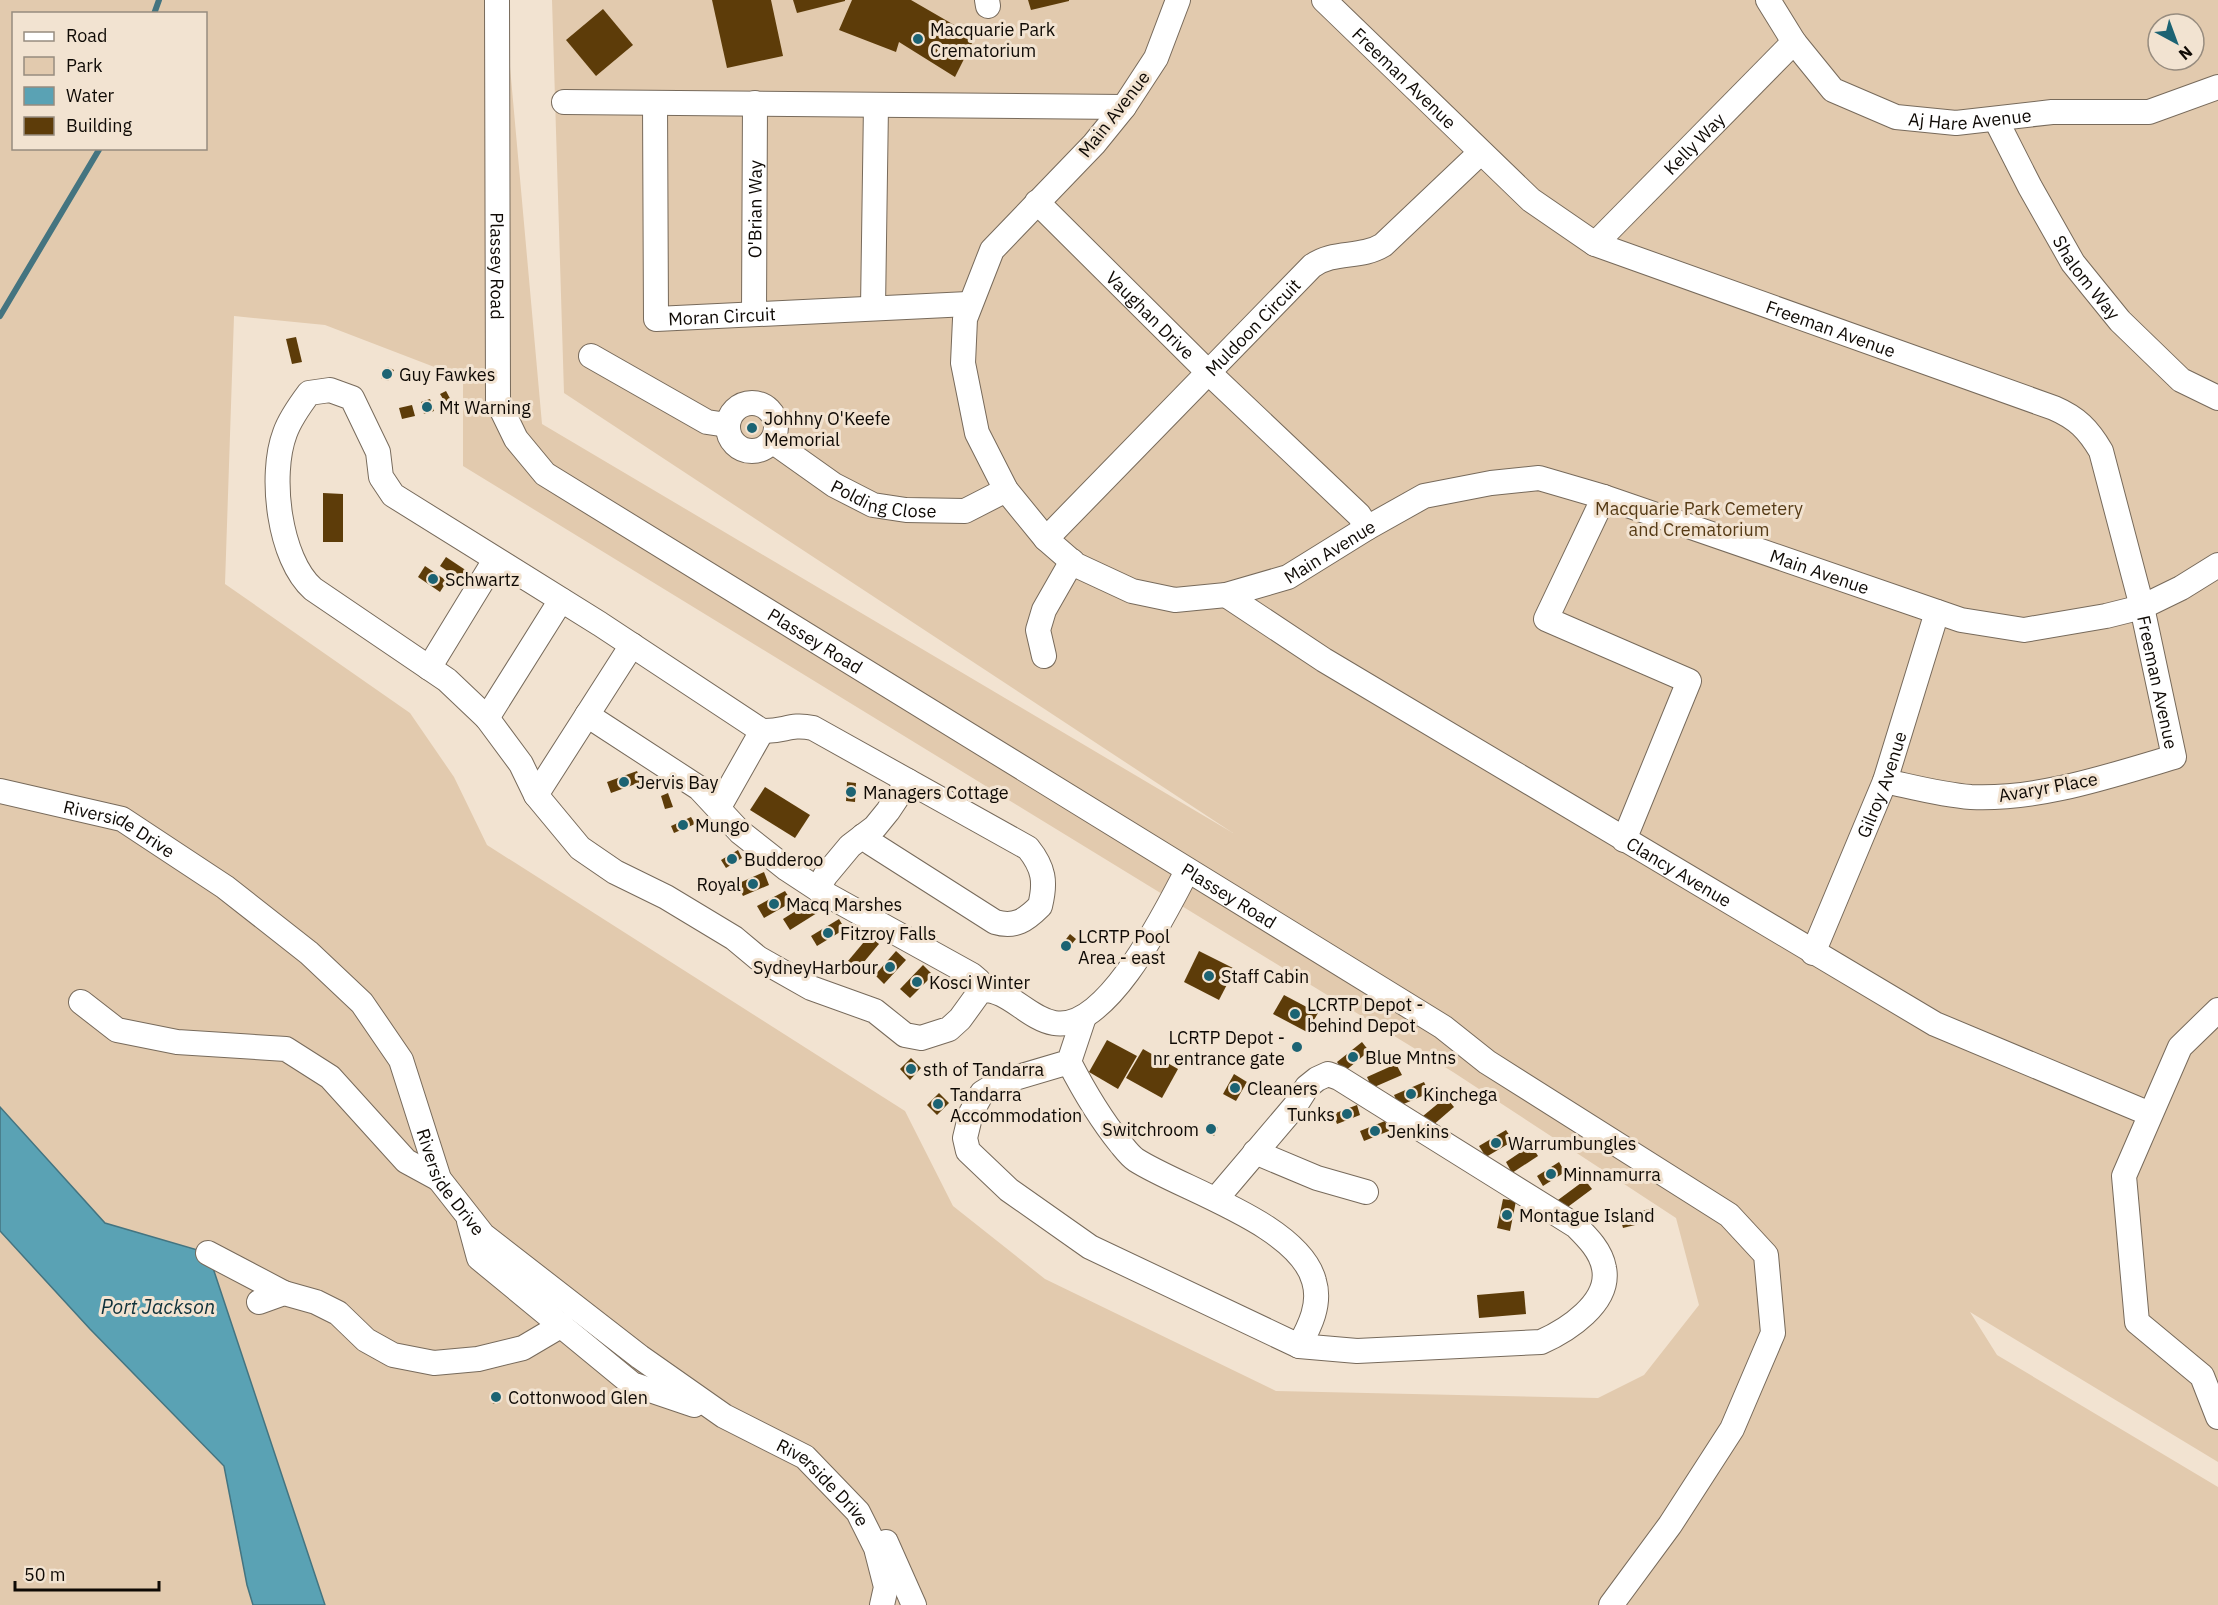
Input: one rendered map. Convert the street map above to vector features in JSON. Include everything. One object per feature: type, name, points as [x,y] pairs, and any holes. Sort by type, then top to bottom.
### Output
[{"type":"street","name":"Plassey Road","points":[[497,0],[498,402],[516,439],[545,474],[1443,1027],[1497,1068],[1729,1215],[1766,1256],[1773,1333],[1732,1428],[1670,1525],[1611,1605]]},
{"type":"street","name":"Main Avenue","points":[[1178,0],[1156,58],[1124,107],[1094,144],[992,250],[968,304],[964,319],[963,363],[977,433],[1006,490],[1046,539],[1072,561],[1132,591],[1175,600],[1226,595],[1288,578],[1367,528],[1424,496],[1491,483],[1539,478],[1604,497],[1961,620],[2024,630],[2106,616],[2142,607],[2181,588],[2218,565]]},
{"type":"street","name":"Freeman Avenue","points":[[1324,0],[1480,153],[1532,200],[1595,244],[1829,326],[2074,416],[2089,431],[2101,451],[2142,607],[2174,758]]},
{"type":"street","name":"Aj Hare Avenue","points":[[1768,0],[1794,42],[1833,90],[1896,117],[1956,123],[2052,112],[2149,112],[2201,96],[2218,87]]},
{"type":"street","name":"Kelly Way","points":[[1595,244],[1794,42]]},
{"type":"street","points":[[564,102],[1124,107]]},
{"type":"street","name":"Moran Circuit","points":[[655,103],[656,319],[968,304]]},
{"type":"street","name":"O'Brian Way","points":[[754,314],[755,104]]},
{"type":"street","points":[[873,308],[876,105]]},
{"type":"street","name":"Shalom Way","points":[[1996,120],[2030,187],[2073,263],[2121,321],[2181,380],[2218,398]]},
{"type":"street","name":"Muldoon Circuit","points":[[1046,539],[1311,266],[1324,257],[1373,251],[1383,245],[1480,153]]},
{"type":"street","name":"Vaughan Drive","points":[[1037,202],[1208,372],[1359,515],[1367,528]]},
{"type":"street","points":[[591,356],[707,422],[727,425]]},
{"type":"street","points":[[587,715],[699,788],[740,832],[818,889],[972,975],[979,981],[981,990],[960,1019],[949,1029],[921,1038],[905,1035],[875,1011],[811,988],[784,974],[758,958],[734,938],[666,897],[602,864],[570,839],[536,795],[521,764],[487,718],[447,680],[313,590],[301,579],[294,566],[283,528],[277,471],[283,436],[309,393],[330,390],[352,398],[378,452],[381,477],[393,495],[632,645],[762,731],[776,732],[794,724],[813,728],[1028,848],[1039,861],[1044,876],[1040,906],[1020,923],[1004,925],[995,922],[863,836]]},
{"type":"street","points":[[749,402],[756,402],[767,407],[775,416],[777,430],[772,441],[760,450],[747,452],[732,443],[727,425],[732,412],[749,402]]},
{"type":"street","name":"Polding Close","points":[[772,441],[834,485],[873,505],[906,510],[965,511],[1006,490]]},
{"type":"street","points":[[1604,497],[1546,619],[1689,681],[1624,840]]},
{"type":"street","points":[[429,668],[495,560]]},
{"type":"street","points":[[1044,656],[1038,630],[1044,610],[1072,561]]},
{"type":"street","name":"Clancy Avenue","points":[[1226,595],[1324,660],[1935,1024],[2150,1114]]},
{"type":"street","points":[[487,718],[561,600]]},
{"type":"street","name":"Gilroy Avenue","points":[[1812,952],[1885,781],[1937,612]]},
{"type":"street","points":[[536,795],[632,645]]},
{"type":"street","points":[[719,807],[762,731]]},
{"type":"street","name":"Avaryr Place","points":[[1885,781],[1946,794],[2008,796],[2048,790],[2174,758]]},
{"type":"street","points":[[818,889],[850,846],[888,811],[908,781]]},
{"type":"street","name":"Riverside Drive","points":[[0,791],[122,819],[225,887],[309,953],[362,1003],[401,1060],[439,1179],[483,1235],[585,1317],[724,1416],[805,1458],[858,1512],[876,1548],[886,1587],[882,1605]]},
{"type":"street","points":[[981,990],[992,989],[1040,1020],[1057,1024],[1084,1017],[1115,989],[1141,953],[1187,871]]},
{"type":"street","points":[[81,1002],[117,1030],[177,1042],[286,1049],[330,1077],[406,1161],[439,1179]]},
{"type":"street","points":[[2218,1010],[2180,1047],[2124,1176],[2137,1323],[2202,1376],[2218,1418]]},
{"type":"street","points":[[1084,1017],[1069,1062],[1095,1112],[1134,1159],[1259,1223],[1290,1246],[1314,1279],[1316,1303],[1311,1324],[1299,1346]]},
{"type":"street","points":[[1069,1062],[998,1083],[982,1094],[971,1113],[965,1138],[968,1151],[1009,1190],[1090,1246],[1299,1346],[1357,1351],[1541,1342],[1561,1333],[1593,1305],[1602,1285],[1605,1269],[1595,1245],[1576,1226],[1339,1078],[1328,1074],[1317,1079],[1216,1199]]},
{"type":"street","points":[[1255,1152],[1317,1178],[1366,1192]]},
{"type":"street","points":[[466,1214],[479,1258],[632,1384],[724,1416]]},
{"type":"street","points":[[208,1253],[284,1293],[316,1302],[338,1314],[366,1340],[393,1355],[434,1363],[478,1359],[523,1348],[562,1325]]},
{"type":"street","points":[[259,1302],[284,1293]]},
{"type":"street","points":[[805,1458],[872,1510],[914,1605]]},
{"type":"green space","name":"Macquarie Park Cemetery and Crematorium","points":[[0,0],[504,0],[542,424],[1233,833],[564,393],[552,0],[2218,0],[2218,1462],[1970,1312],[1997,1355],[2218,1487],[2218,1605],[325,1605],[208,1253],[105,1223],[0,1107]],"holes":[[[234,316],[325,325],[463,378],[463,466],[1453,1072],[1676,1218],[1699,1305],[1644,1375],[1598,1398],[1276,1391],[1045,1279],[953,1206],[905,1111],[487,845],[454,777],[410,713],[225,584]]]},
{"type":"green space","points":[[0,1231],[90,1329],[224,1466],[253,1605],[0,1605]]},
{"type":"water","name":"Port Jackson","points":[[0,1107],[105,1223],[208,1253],[325,1605],[253,1605],[224,1466],[90,1329],[0,1231]]},
{"type":"building","points":[[712,0],[771,0],[783,56],[727,68]]},
{"type":"building","points":[[793,0],[845,0],[845,1],[797,13]]},
{"type":"building","name":"Macquarie Park Crematorium","points":[[852,0],[911,0],[975,37],[955,77],[899,42],[896,52],[839,30]]},
{"type":"building","points":[[1028,0],[1069,0],[1069,1],[1031,10]]},
{"type":"building","points":[[603,9],[633,45],[596,76],[566,40]]},
{"type":"building","points":[[296,337],[302,362],[292,364],[286,339]]},
{"type":"building","name":"Guy Fawkes","points":[[387,367],[394,370],[388,381],[381,378]]},
{"type":"building","points":[[446,391],[453,404],[448,407],[440,394]]},
{"type":"building","name":"Mt Warning","points":[[430,399],[434,411],[424,414],[421,402]]},
{"type":"building","points":[[412,405],[415,416],[402,419],[399,408]]},
{"type":"building","points":[[323,493],[343,494],[343,542],[323,542]]},
{"type":"building","points":[[446,557],[467,571],[461,580],[440,566]]},
{"type":"building","name":"Schwartz","points":[[425,566],[447,581],[440,592],[418,577]]},
{"type":"building","name":"Jervis Bay","points":[[637,771],[641,782],[611,793],[607,782]]},
{"type":"building","name":"Managers Cottage","points":[[847,782],[856,783],[855,802],[846,801]]},
{"type":"building","points":[[765,787],[810,815],[795,838],[750,810]]},
{"type":"building","points":[[668,793],[673,807],[665,809],[661,796]]},
{"type":"building","name":"Mungo","points":[[691,817],[695,824],[674,833],[671,826]]},
{"type":"building","name":"Budderoo","points":[[738,850],[742,858],[726,868],[721,860]]},
{"type":"building","name":"Royal","points":[[764,872],[769,885],[743,896],[737,884]]},
{"type":"building","name":"Macq Marshes","points":[[785,891],[792,902],[764,918],[757,906]]},
{"type":"building","points":[[810,902],[817,913],[790,930],[783,919]]},
{"type":"building","name":"Fitzroy Falls","points":[[839,919],[845,929],[817,946],[811,936]]},
{"type":"building","points":[[1070,934],[1076,939],[1066,951],[1060,947]]},
{"type":"building","points":[[869,936],[879,944],[858,969],[848,961]]},
{"type":"building","name":"SydneyHarbour","points":[[896,951],[906,960],[884,984],[875,975]]},
{"type":"building","name":"Staff Cabin","points":[[1199,951],[1235,969],[1219,1000],[1184,982]]},
{"type":"building","name":"Kosci Winter","points":[[923,965],[933,975],[910,998],[900,989]]},
{"type":"building","name":"LCRTP Depot - behind Depot","points":[[1284,995],[1318,1013],[1307,1032],[1273,1014]]},
{"type":"building","points":[[1107,1040],[1137,1056],[1118,1089],[1089,1072]]},
{"type":"building","name":"LCRTP Depot - nr entrance gate","points":[[1298,1041],[1303,1047],[1297,1052],[1292,1047]]},
{"type":"building","name":"Blue Mntns","points":[[1362,1042],[1369,1051],[1344,1072],[1337,1062]]},
{"type":"building","points":[[1143,1049],[1178,1069],[1162,1098],[1126,1078]]},
{"type":"building","name":"sth of Tandarra","points":[[911,1058],[921,1068],[910,1080],[900,1069]]},
{"type":"building","points":[[1396,1064],[1402,1075],[1372,1088],[1367,1077]]},
{"type":"building","name":"Cleaners","points":[[1234,1074],[1247,1082],[1236,1101],[1223,1094]]},
{"type":"building","name":"Kinchega","points":[[1424,1082],[1429,1093],[1399,1106],[1394,1095]]},
{"type":"building","name":"Tandarra Accommodation","points":[[939,1093],[949,1103],[937,1115],[927,1105]]},
{"type":"building","points":[[1446,1097],[1454,1107],[1432,1126],[1423,1116]]},
{"type":"building","name":"Tunks","points":[[1357,1105],[1360,1115],[1337,1124],[1333,1114]]},
{"type":"building","name":"Jenkins","points":[[1385,1121],[1389,1131],[1364,1141],[1360,1131]]},
{"type":"building","name":"Switchroom","points":[[1210,1122],[1218,1128],[1214,1136],[1205,1130]]},
{"type":"building","name":"Warrumbungles","points":[[1506,1130],[1513,1141],[1486,1157],[1479,1146]]},
{"type":"building","points":[[1531,1145],[1538,1156],[1512,1173],[1506,1162]]},
{"type":"building","name":"Minnamurra","points":[[1559,1162],[1565,1172],[1543,1186],[1537,1176]]},
{"type":"building","points":[[1585,1180],[1592,1189],[1565,1209],[1558,1200]]},
{"type":"building","name":"Montague Island","points":[[1503,1199],[1516,1201],[1510,1231],[1497,1228]]},
{"type":"building","points":[[1649,1209],[1651,1221],[1623,1228],[1620,1217]]},
{"type":"building","points":[[1524,1291],[1526,1314],[1479,1318],[1477,1295]]},
{"type":"building","name":"Cottonwood Glen","points":[[499,1391],[500,1403],[493,1404],[491,1392]]},
{"type":"waterway","points":[[155,12],[159,0]]},
{"type":"waterway","points":[[0,316],[99,150]]},
{"type":"place","name":"Macquarie Park Crematorium","points":[[918,39]]},
{"type":"place","name":"Guy Fawkes","points":[[387,374]]},
{"type":"place","name":"Mt Warning","points":[[427,407]]},
{"type":"place","name":"Johhny O'Keefe Memorial","points":[[752,428]]},
{"type":"place","name":"Schwartz","points":[[433,579]]},
{"type":"place","name":"Jervis Bay","points":[[624,782]]},
{"type":"place","name":"Managers Cottage","points":[[851,792]]},
{"type":"place","name":"Mungo","points":[[683,825]]},
{"type":"place","name":"Budderoo","points":[[732,859]]},
{"type":"place","name":"Royal","points":[[753,884]]},
{"type":"place","name":"Macq Marshes","points":[[774,904]]},
{"type":"place","name":"Fitzroy Falls","points":[[828,933]]},
{"type":"place","name":"LCRTP Pool Area - east","points":[[1066,946]]},
{"type":"place","name":"SydneyHarbour","points":[[890,967]]},
{"type":"place","name":"Staff Cabin","points":[[1209,976]]},
{"type":"place","name":"Kosci Winter","points":[[917,982]]},
{"type":"place","name":"LCRTP Depot - behind Depot","points":[[1295,1014]]},
{"type":"place","name":"LCRTP Depot - nr entrance gate","points":[[1297,1047]]},
{"type":"place","name":"Blue Mntns","points":[[1353,1057]]},
{"type":"place","name":"sth of Tandarra","points":[[911,1069]]},
{"type":"place","name":"Cleaners","points":[[1235,1088]]},
{"type":"place","name":"Kinchega","points":[[1411,1094]]},
{"type":"place","name":"Tandarra Accommodation","points":[[938,1104]]},
{"type":"place","name":"Tunks","points":[[1347,1114]]},
{"type":"place","name":"Switchroom","points":[[1211,1129]]},
{"type":"place","name":"Jenkins","points":[[1375,1131]]},
{"type":"place","name":"Warrumbungles","points":[[1496,1143]]},
{"type":"place","name":"Minnamurra","points":[[1551,1174]]},
{"type":"place","name":"Montague Island","points":[[1507,1215]]},
{"type":"place","name":"Cottonwood Glen","points":[[496,1397]]}]
